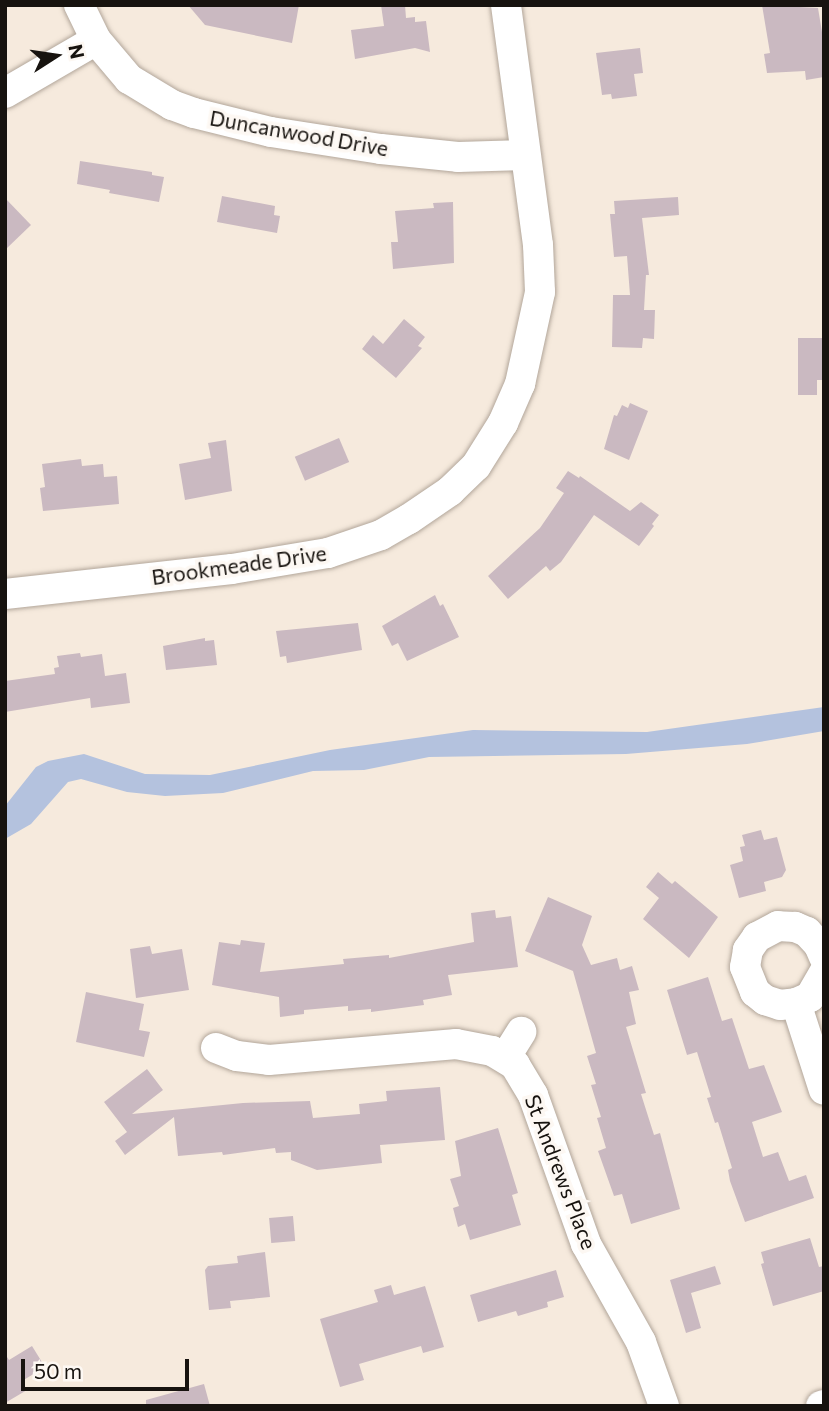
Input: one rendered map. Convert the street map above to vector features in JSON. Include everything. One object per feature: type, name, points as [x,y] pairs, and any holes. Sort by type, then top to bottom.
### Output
[{"type":"street","name":"Duncanwood Drive","points":[[79,5],[96,40],[117,67],[150,93],[172,105],[223,122],[381,149],[458,157],[525,155]]},
{"type":"street","name":"Brookmeade Drive","points":[[5,594],[232,569],[328,553],[381,535],[450,491],[475,466],[503,423],[520,384],[538,314],[541,281],[506,5]]},
{"type":"street","points":[[5,93],[96,40]]},
{"type":"street","points":[[824,957],[811,935],[789,926],[765,931],[751,945],[745,967],[753,989],[771,1003],[796,1003],[815,991],[824,973]]},
{"type":"street","points":[[796,1003],[824,1090]]},
{"type":"street","points":[[216,1048],[237,1056],[269,1060],[456,1044],[492,1051],[505,1058],[521,1032]]},
{"type":"street","name":"St Andrews Place","points":[[505,1058],[522,1073],[533,1096],[586,1244],[641,1342],[664,1406]]},
{"type":"water","points":[[824,707],[824,731],[747,744],[626,754],[429,757],[364,770],[313,771],[223,793],[165,796],[127,792],[81,779],[68,782],[31,824],[5,839],[5,806],[36,767],[48,761],[84,754],[145,774],[210,775],[330,750],[473,730],[647,732]]},
{"type":"building","points":[[188,5],[299,5],[292,43],[205,25]]},
{"type":"building","points":[[381,5],[405,5],[406,18],[415,17],[415,22],[426,21],[430,52],[415,48],[355,59],[351,30],[384,26]]},
{"type":"building","points":[[762,5],[818,8],[824,44],[824,77],[806,80],[805,71],[767,73],[764,54],[770,53]]},
{"type":"building","points":[[640,48],[643,73],[634,74],[637,96],[612,99],[611,94],[602,95],[596,53]]},
{"type":"building","points":[[80,161],[152,172],[152,175],[164,177],[159,202],[77,184]]},
{"type":"building","points":[[222,196],[275,206],[274,215],[280,216],[277,233],[217,222]]},
{"type":"building","points":[[678,197],[679,215],[642,218],[649,275],[646,275],[644,310],[655,310],[654,339],[643,338],[642,348],[612,347],[613,295],[630,295],[627,256],[614,257],[610,214],[615,214],[614,201]]},
{"type":"building","points":[[5,198],[31,225],[5,250]]},
{"type":"building","points":[[453,202],[454,263],[393,269],[391,242],[398,242],[395,211],[434,208],[433,203]]},
{"type":"building","points":[[404,319],[425,337],[418,346],[422,348],[396,378],[362,349],[373,335],[383,344]]},
{"type":"building","points":[[798,338],[824,338],[824,380],[817,380],[817,395],[798,395]]},
{"type":"building","points":[[630,403],[648,411],[629,460],[604,449],[614,415],[617,416],[622,405],[628,408]]},
{"type":"building","points":[[339,438],[349,462],[305,481],[295,457]]},
{"type":"building","points":[[226,440],[232,491],[185,500],[179,464],[211,458],[208,443]]},
{"type":"building","points":[[81,459],[82,466],[103,464],[104,477],[117,476],[119,504],[43,511],[40,488],[45,487],[42,464]]},
{"type":"building","points":[[568,471],[579,478],[580,476],[630,511],[641,502],[659,515],[652,524],[654,526],[639,546],[594,515],[561,562],[550,571],[546,566],[508,599],[488,576],[540,528],[564,493],[556,488]]},
{"type":"building","points":[[435,595],[440,606],[443,604],[459,637],[407,661],[398,643],[392,646],[382,626]]},
{"type":"building","points":[[358,623],[362,650],[287,663],[286,656],[280,657],[276,631]]},
{"type":"building","points":[[205,638],[205,641],[214,640],[217,665],[166,670],[163,646]]},
{"type":"building","points":[[80,653],[81,657],[102,654],[105,676],[126,673],[130,703],[91,708],[90,698],[5,712],[5,681],[55,674],[54,668],[59,667],[57,656]]},
{"type":"building","points":[[761,830],[764,840],[777,837],[786,870],[782,877],[764,882],[766,891],[739,898],[730,865],[743,861],[740,847],[745,846],[742,835]]},
{"type":"building","points":[[658,872],[672,884],[675,881],[718,917],[689,958],[643,919],[659,898],[646,887]]},
{"type":"building","points":[[548,897],[592,916],[582,945],[591,965],[617,958],[620,970],[632,966],[639,990],[629,992],[636,1024],[626,1027],[646,1093],[641,1094],[654,1135],[660,1133],[680,1209],[631,1224],[622,1194],[614,1196],[598,1151],[606,1148],[597,1118],[601,1117],[591,1085],[596,1084],[587,1056],[596,1053],[573,971],[525,951]]},
{"type":"building","points":[[495,910],[496,918],[511,916],[518,967],[448,975],[452,995],[423,1000],[424,1005],[371,1012],[371,1009],[348,1011],[348,1006],[304,1010],[304,1014],[280,1017],[279,997],[212,985],[219,942],[240,945],[241,940],[265,943],[260,972],[344,964],[343,959],[389,955],[389,958],[474,942],[471,913]]},
{"type":"building","points":[[150,946],[152,954],[182,949],[189,990],[136,998],[130,949]]},
{"type":"building","points":[[708,977],[722,1021],[732,1018],[749,1069],[764,1065],[782,1112],[752,1122],[763,1157],[778,1152],[789,1181],[806,1175],[814,1198],[745,1222],[730,1181],[728,1170],[732,1168],[718,1122],[715,1123],[707,1098],[711,1097],[697,1052],[687,1055],[667,990]]},
{"type":"building","points":[[86,992],[144,1004],[139,1030],[150,1032],[144,1057],[76,1042]]},
{"type":"building","points":[[147,1069],[163,1090],[132,1114],[243,1103],[310,1101],[313,1118],[360,1114],[359,1104],[387,1101],[386,1091],[440,1087],[445,1140],[380,1145],[382,1163],[317,1170],[291,1160],[291,1152],[276,1153],[275,1148],[223,1155],[222,1152],[178,1156],[174,1117],[125,1155],[115,1141],[127,1132],[104,1102]]},
{"type":"building","points":[[498,1128],[518,1193],[512,1195],[521,1225],[470,1240],[465,1224],[458,1227],[453,1208],[459,1206],[450,1179],[461,1176],[455,1141]]},
{"type":"building","points":[[293,1216],[295,1241],[271,1243],[269,1218]]},
{"type":"building","points":[[810,1238],[819,1267],[824,1266],[824,1291],[773,1306],[761,1264],[764,1263],[761,1252]]},
{"type":"building","points":[[265,1252],[270,1297],[230,1301],[231,1308],[209,1310],[205,1270],[208,1266],[238,1263],[237,1256]]},
{"type":"building","points":[[715,1266],[721,1284],[691,1293],[701,1328],[686,1333],[670,1280]]},
{"type":"building","points":[[556,1270],[564,1297],[547,1302],[548,1307],[518,1316],[516,1311],[478,1322],[470,1295]]},
{"type":"building","points":[[391,1285],[394,1295],[425,1286],[444,1347],[423,1353],[421,1346],[359,1364],[364,1380],[340,1387],[320,1319],[378,1302],[374,1290]]},
{"type":"building","points":[[32,1346],[45,1367],[22,1381],[27,1390],[5,1403],[5,1354],[9,1360]]},
{"type":"building","points":[[204,1384],[210,1406],[146,1406],[146,1400]]}]
